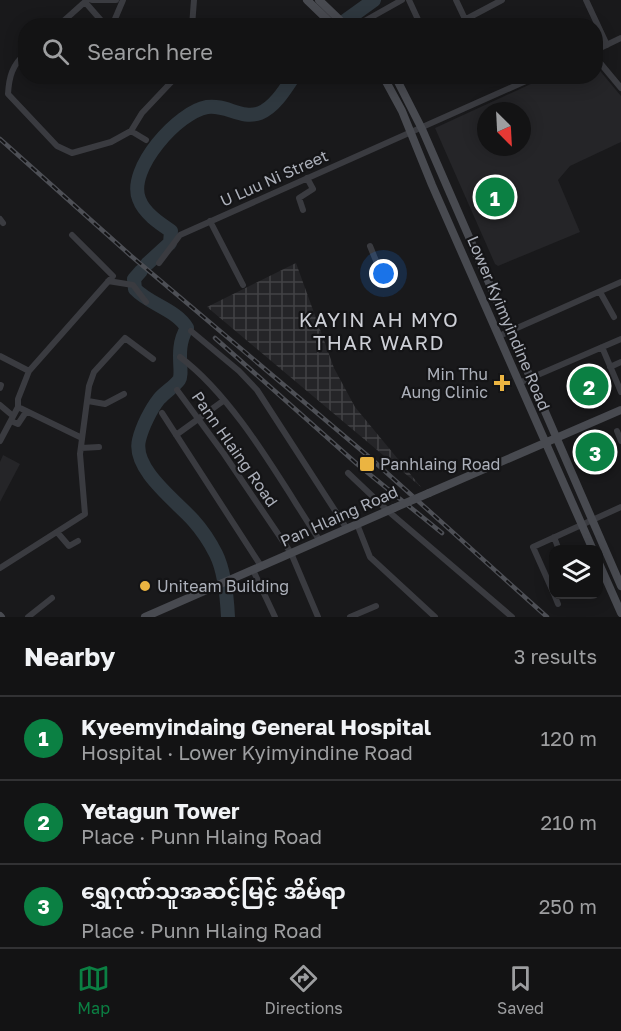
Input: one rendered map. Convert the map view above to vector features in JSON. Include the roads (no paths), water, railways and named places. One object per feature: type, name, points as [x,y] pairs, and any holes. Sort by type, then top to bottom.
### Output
[{"type":"main road","points":[[307,0],[329,18]]},
{"type":"main road","points":[[319,0],[332,18]]},
{"type":"main road","name":"Lower Kyimyindine Road","points":[[387,84],[412,134],[591,545]]},
{"type":"main road","name":"Lower Kyimyindine Road","points":[[399,84],[422,129],[620,584]]},
{"type":"main road","points":[[454,232],[464,228]]},
{"type":"main road","points":[[472,273],[482,269]]},
{"type":"main road","name":"Pan Hlaing Road","points":[[145,617],[621,410]]},
{"type":"main road","points":[[603,572],[621,613]]},
{"type":"main road","points":[[609,586],[620,584]]},
{"type":"street","points":[[92,0],[116,0]]},
{"type":"street","points":[[115,18],[123,0]]},
{"type":"street","points":[[193,18],[194,0]]},
{"type":"street","points":[[370,18],[402,0]]},
{"type":"street","points":[[410,0],[418,18]]},
{"type":"street","points":[[456,0],[465,18]]},
{"type":"street","points":[[467,18],[502,0]]},
{"type":"street","points":[[586,0],[594,18]]},
{"type":"street","points":[[67,18],[86,1],[100,18]]},
{"type":"street","points":[[603,36],[607,45]]},
{"type":"street","points":[[603,47],[621,38]]},
{"type":"street","points":[[18,59],[9,77],[8,94],[57,146],[72,153],[111,142],[131,131],[141,113],[169,84]]},
{"type":"street","points":[[603,66],[621,88]]},
{"type":"street","name":"U Luu Ni Street","points":[[159,263],[180,235],[412,134],[520,84]]},
{"type":"street","points":[[131,131],[146,140]]},
{"type":"street","points":[[303,210],[299,198],[313,189],[307,178]]},
{"type":"street","points":[[210,221],[243,285]]},
{"type":"street","points":[[0,441],[18,407],[18,399],[29,371],[113,276],[112,272],[72,235]]},
{"type":"street","points":[[370,246],[385,283]]},
{"type":"street","points":[[108,281],[134,285],[146,302]]},
{"type":"street","points":[[500,336],[620,285]]},
{"type":"street","points":[[600,292],[614,317]]},
{"type":"street","points":[[191,331],[239,371],[257,390],[347,529]]},
{"type":"street","points":[[0,568],[85,514],[81,448],[94,372],[123,339],[127,338],[153,358]]},
{"type":"street","points":[[519,383],[621,339]]},
{"type":"street","points":[[602,348],[621,392]]},
{"type":"street","points":[[0,356],[29,371]]},
{"type":"street","points":[[180,357],[202,374],[253,440],[320,541]]},
{"type":"street","points":[[610,367],[621,362]]},
{"type":"street","name":"Pann Hlaing Road","points":[[177,390],[291,554],[318,617]]},
{"type":"street","points":[[88,401],[105,404],[124,394]]},
{"type":"street","points":[[176,435],[223,401]]},
{"type":"street","points":[[0,405],[18,424],[26,412]]},
{"type":"street","points":[[18,407],[82,438]]},
{"type":"street","points":[[162,413],[257,568],[274,617]]},
{"type":"street","points":[[616,431],[621,441]]},
{"type":"street","points":[[81,448],[99,447]]},
{"type":"street","points":[[348,473],[512,617]]},
{"type":"street","points":[[549,583],[533,547],[621,507]]},
{"type":"street","points":[[357,524],[370,557],[435,617]]},
{"type":"street","points":[[57,532],[69,546],[78,541]]},
{"type":"street","points":[[554,537],[557,545]]},
{"type":"street","points":[[28,617],[52,598]]},
{"type":"street","points":[[556,599],[558,604]]},
{"type":"street","points":[[350,617],[376,606]]},
{"type":"waterway","points":[[349,18],[374,0]]},
{"type":"waterway","points":[[147,264],[170,243],[171,231],[144,209],[137,187],[140,173],[158,144],[182,119],[195,111],[214,107],[247,115],[260,113],[275,102],[289,84]]},
{"type":"waterway","points":[[141,271],[134,279],[135,289],[177,316],[187,328],[181,344],[179,380],[159,399],[150,413],[140,435],[139,451],[142,462],[157,484],[186,512],[206,536],[214,550],[223,577],[228,617]]},
{"type":"railway","points":[[0,139],[130,255],[368,456],[547,617]]},
{"type":"railway","points":[[215,338],[357,464],[442,533]]},
{"type":"place","name":"Kyeemyindaing General Hospital","points":[[495,197]]},
{"type":"place","name":"Min Thu Aung Clinic","points":[[502,383]]},
{"type":"place","name":"Yetagun Tower","points":[[589,386]]},
{"type":"place","name":"ရွှေဂုဏ်သူအဆင့်မြင့် အိမ်ရာ","points":[[595,452]]},
{"type":"place","name":"Panhlaing Road","points":[[367,464]]},
{"type":"place","name":"Uniteam Building","points":[[145,586]]},
{"type":"district","name":"KAYIN AH MYO THAR WARD","points":[[379,330]]}]
